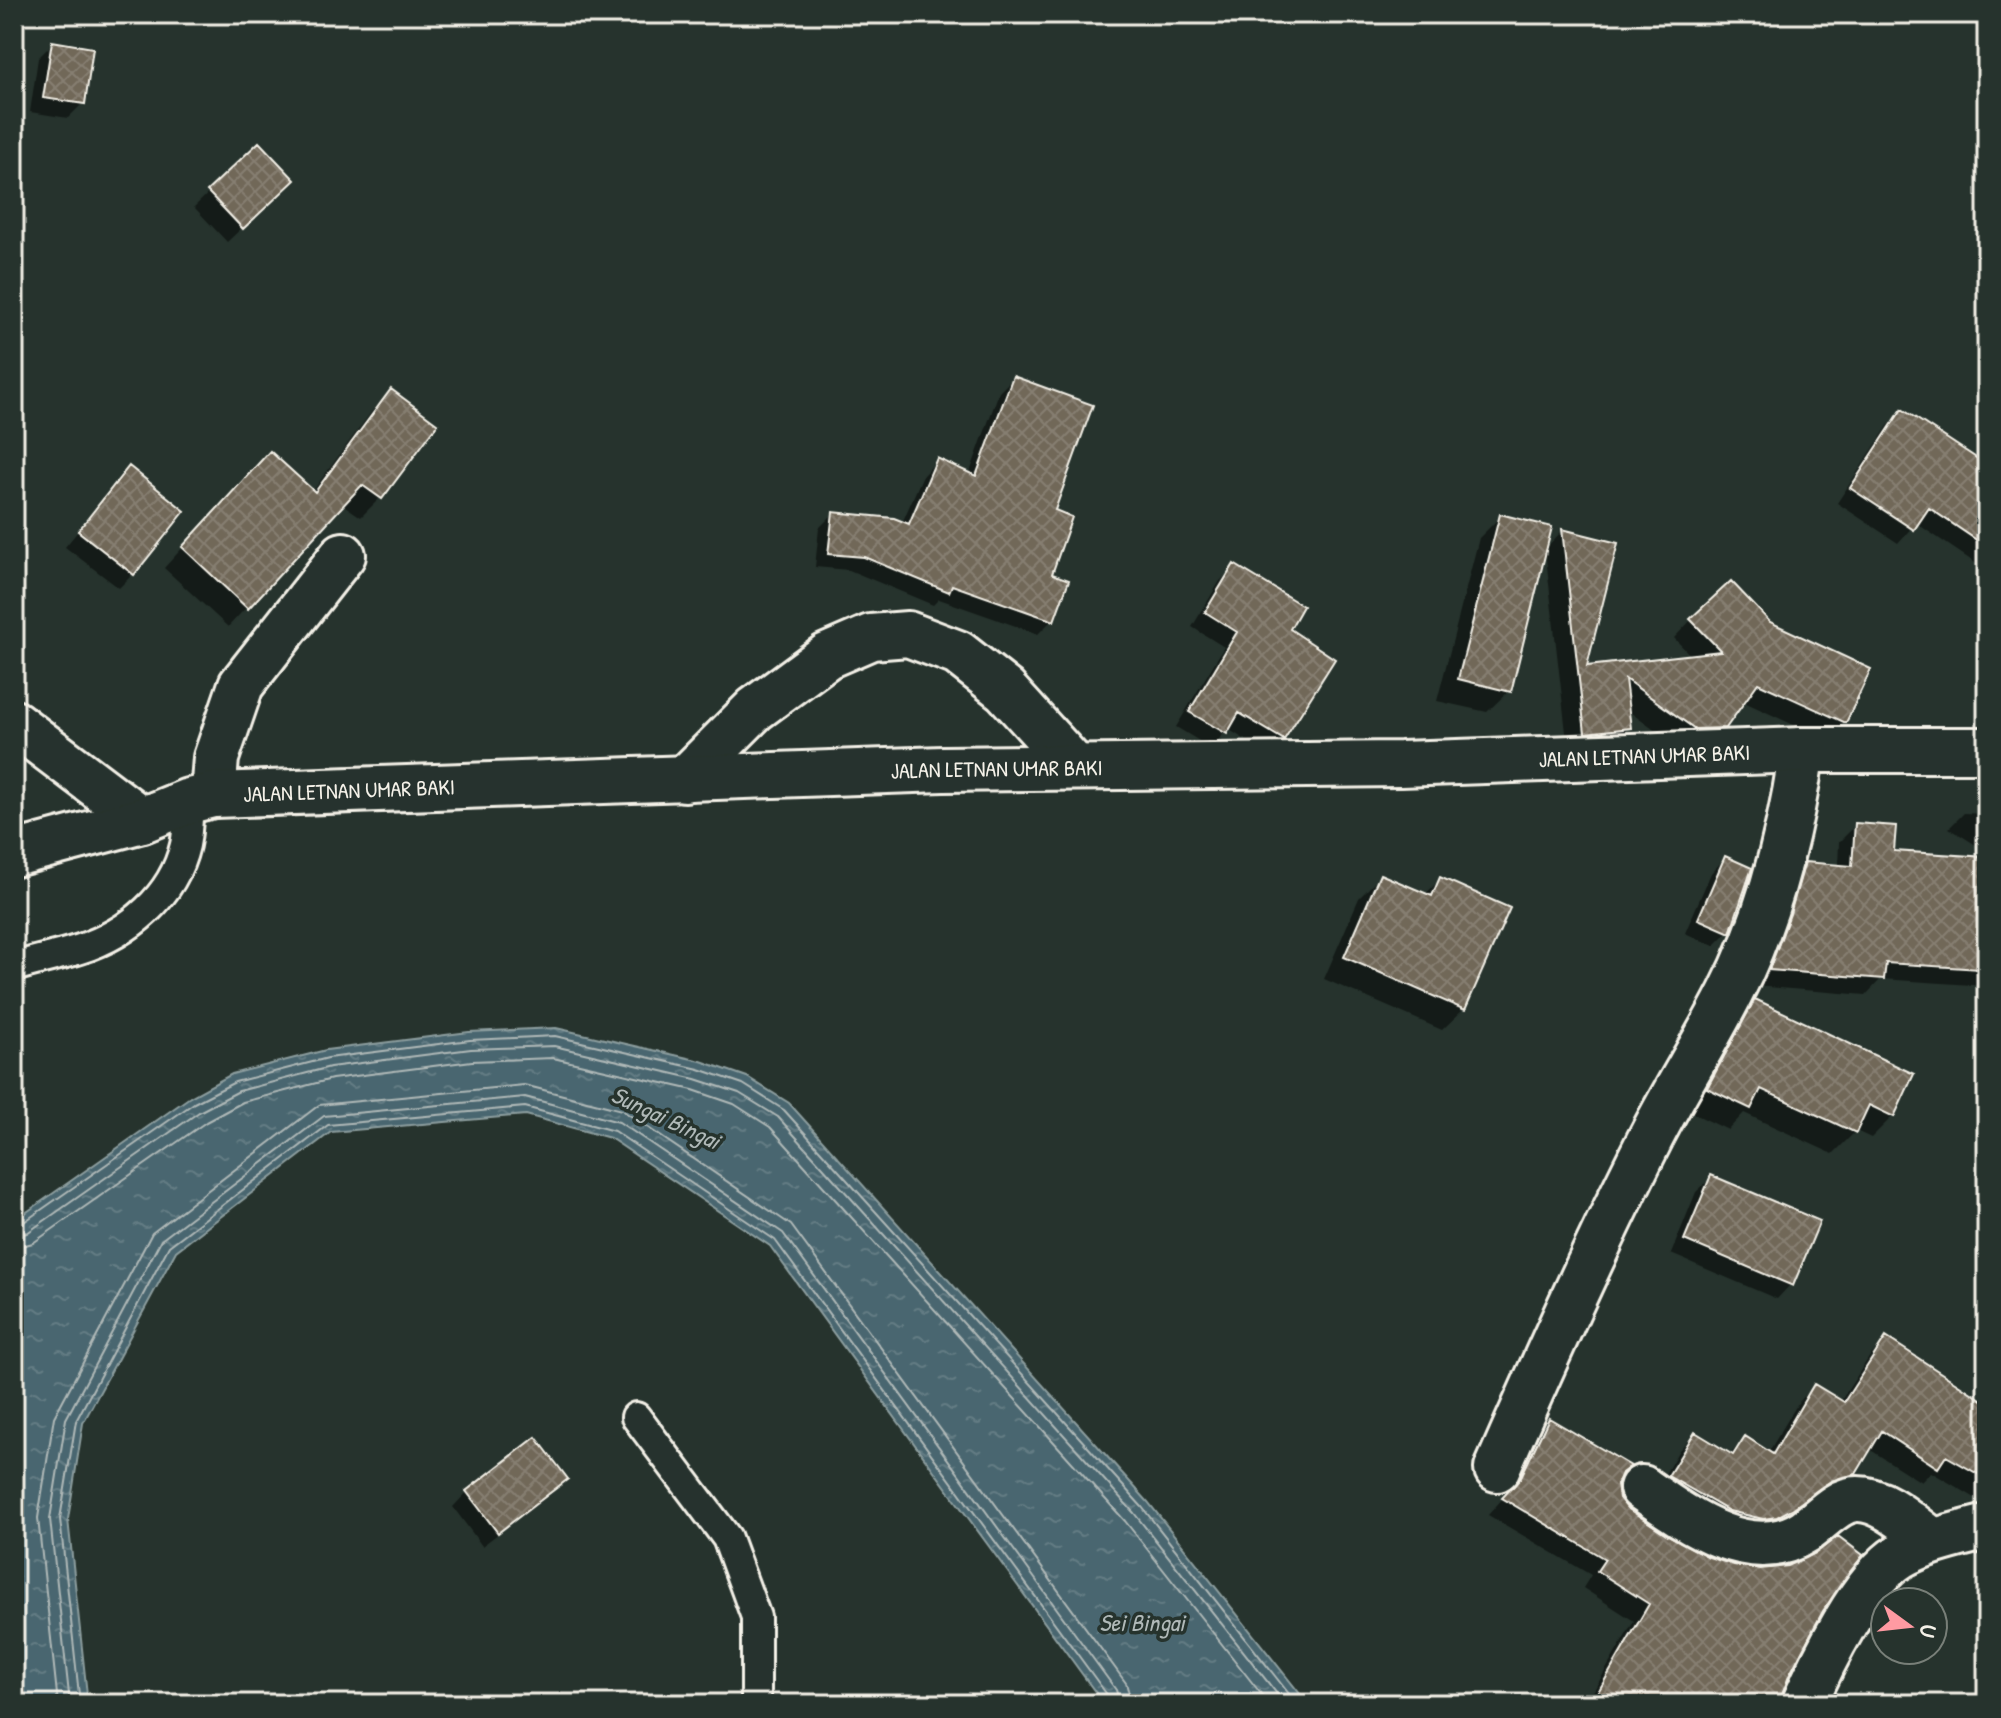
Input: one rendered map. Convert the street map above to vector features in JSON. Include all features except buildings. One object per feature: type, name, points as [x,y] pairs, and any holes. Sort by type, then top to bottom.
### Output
[{"type":"street","points":[[201,798],[241,685],[343,555]]},
{"type":"street","points":[[685,779],[755,709],[827,656],[871,637],[908,634],[958,653],[1005,690],[1075,767]]},
{"type":"street","points":[[14,723],[142,820]]},
{"type":"street","points":[[1497,1469],[1543,1363],[1648,1142],[1732,991],[1782,856],[1802,750]]},
{"type":"street","name":"JALAN LETNAN UMAR BAKI","points":[[14,854],[142,820],[201,798],[928,770],[1400,764],[1802,750],[1987,750]]},
{"type":"street","points":[[1642,1488],[1681,1515],[1721,1535],[1745,1542],[1783,1542],[1804,1532],[1839,1505],[1853,1499],[1863,1499],[1885,1508],[1933,1541]]},
{"type":"street","points":[[1804,1704],[1818,1671],[1861,1596],[1897,1558],[1933,1541],[1987,1527]]},
{"type":"lane","points":[[14,967],[81,949],[117,934],[149,910],[173,879],[201,798]]},
{"type":"lane","points":[[636,1417],[727,1538],[756,1617],[756,1704]]},
{"type":"water","name":"Sei Bingai","points":[[556,1028],[701,1061],[747,1077],[789,1103],[1148,1502],[1308,1704],[1104,1704],[770,1246],[610,1138],[526,1115],[331,1132],[176,1251],[83,1423],[68,1519],[88,1704],[14,1704],[14,1221],[190,1097],[232,1074],[326,1050],[469,1032]]},
{"type":"water label","name":"Sungai Bingai","points":[[666,1117]]}]
